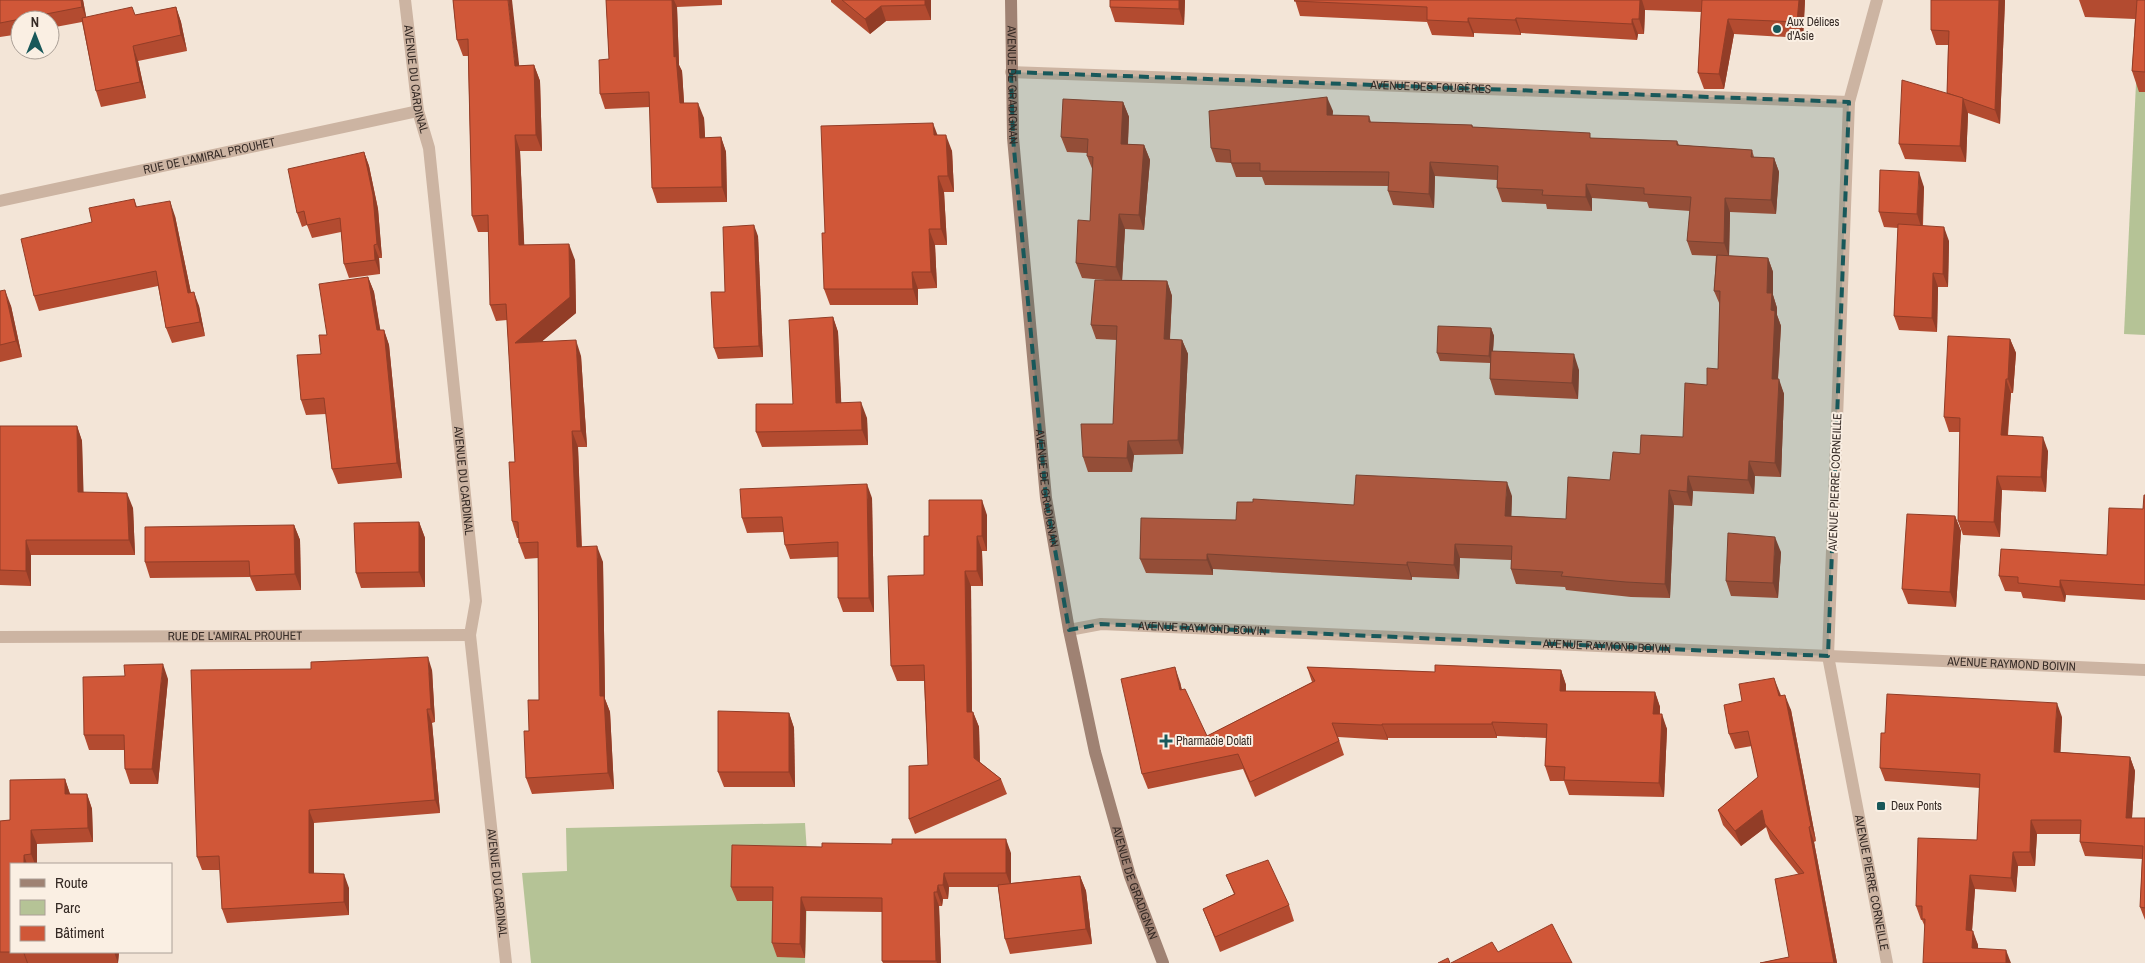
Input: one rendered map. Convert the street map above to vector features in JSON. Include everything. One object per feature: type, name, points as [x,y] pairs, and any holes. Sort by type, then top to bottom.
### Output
[{"type":"main road","name":"AVENUE DE GRADIGNAN","points":[[1012,0],[1011,72],[1013,138],[1046,498],[1069,630],[1097,762],[1130,876],[1162,963]]},
{"type":"street","name":"AVENUE DU CARDINAL","points":[[405,0],[418,111],[429,148],[476,601],[470,636],[506,963]]},
{"type":"street","name":"AVENUE PIERRE CORNEILLE","points":[[1877,0],[1849,102],[1828,656],[1887,963]]},
{"type":"street","name":"AVENUE DES FOUGÈRES","points":[[1011,72],[1849,102]]},
{"type":"street","name":"RUE DE L'AMIRAL PROUHET","points":[[0,201],[418,111]]},
{"type":"street","name":"AVENUE RAYMOND BOIVIN","points":[[1069,630],[1101,624],[2145,670]]},
{"type":"street","name":"RUE DE L'AMIRAL PROUHET","points":[[0,637],[470,636]]},
{"type":"highlighted area","points":[[1011,72],[1849,102],[1828,656],[1101,624],[1069,630],[1046,498],[1013,138]]},
{"type":"green space","points":[[2140,0],[2145,0],[2145,335],[2124,334]]},
{"type":"green space","points":[[805,823],[808,867],[805,963],[531,963],[522,873],[567,871],[566,828]]},
{"type":"building","points":[[0,0],[81,0],[82,7],[60,11],[10,10],[10,21],[0,23]]},
{"type":"building","points":[[453,0],[508,0],[515,66],[534,65],[536,135],[515,135],[519,245],[569,244],[570,297],[515,343],[576,340],[581,431],[572,431],[577,547],[597,546],[600,696],[604,696],[608,773],[526,778],[524,731],[529,731],[528,700],[539,700],[538,542],[519,543],[518,522],[512,521],[509,462],[515,462],[506,304],[490,305],[488,215],[472,216],[468,39],[457,40]]},
{"type":"building","points":[[606,0],[672,0],[674,57],[676,56],[680,103],[698,103],[700,138],[721,137],[722,187],[652,188],[649,92],[600,94],[599,60],[609,59]]},
{"type":"building","points":[[842,0],[925,0],[925,5],[881,6],[865,19]]},
{"type":"building","points":[[1110,0],[1179,0],[1179,9],[1110,7]]},
{"type":"building","points":[[1295,0],[1640,0],[1639,19],[1632,19],[1632,24],[1516,18],[1515,20],[1468,18],[1468,22],[1427,20],[1427,7]]},
{"type":"building","points":[[1702,0],[1799,0],[1797,22],[1728,19],[1719,74],[1698,73]]},
{"type":"building","points":[[1931,0],[1999,0],[1995,110],[1947,93],[1949,31],[1931,30]]},
{"type":"building","points":[[2137,0],[2145,0],[2145,72],[2132,71]]},
{"type":"building","points":[[132,7],[135,15],[176,7],[181,35],[133,46],[140,82],[96,91],[82,18]]},
{"type":"building","points":[[1902,80],[1963,98],[1960,146],[1899,144]]},
{"type":"building","points":[[1327,97],[1327,115],[1369,116],[1369,122],[1472,125],[1472,127],[1590,133],[1590,138],[1677,141],[1677,145],[1752,150],[1751,157],[1774,158],[1771,200],[1725,198],[1724,243],[1687,241],[1691,197],[1644,194],[1644,188],[1586,184],[1586,197],[1542,195],[1543,190],[1497,188],[1498,166],[1430,162],[1429,194],[1388,191],[1389,172],[1260,171],[1260,163],[1231,163],[1230,150],[1211,148],[1209,111]]},
{"type":"building","points":[[1063,99],[1123,102],[1121,144],[1144,145],[1139,215],[1119,214],[1116,267],[1076,263],[1078,220],[1090,221],[1093,157],[1087,156],[1088,139],[1061,137]]},
{"type":"building","points":[[933,123],[934,135],[946,135],[948,176],[938,176],[941,229],[929,229],[931,272],[912,272],[913,289],[824,289],[822,233],[825,233],[821,126]]},
{"type":"building","points":[[364,152],[373,195],[377,244],[374,245],[375,260],[344,264],[340,218],[307,225],[304,211],[297,213],[288,169]]},
{"type":"building","points":[[1880,170],[1919,172],[1917,214],[1879,212]]},
{"type":"building","points":[[134,199],[136,207],[170,201],[188,293],[194,292],[200,322],[166,328],[156,271],[34,296],[21,239],[92,222],[89,208]]},
{"type":"building","points":[[1898,224],[1944,227],[1943,274],[1933,273],[1932,318],[1894,316]]},
{"type":"building","points":[[754,225],[759,346],[714,348],[711,292],[725,292],[723,227]]},
{"type":"building","points":[[1717,255],[1768,258],[1767,293],[1772,293],[1771,310],[1775,311],[1772,379],[1779,379],[1775,463],[1749,461],[1748,480],[1688,476],[1687,492],[1669,490],[1665,584],[1561,576],[1563,572],[1511,569],[1512,546],[1455,544],[1454,565],[1407,562],[1407,565],[1207,554],[1207,560],[1140,559],[1141,518],[1236,520],[1237,502],[1253,502],[1253,499],[1354,505],[1356,475],[1507,482],[1505,516],[1566,519],[1568,477],[1610,480],[1613,452],[1640,454],[1641,435],[1683,437],[1685,383],[1707,385],[1707,368],[1718,369],[1720,291],[1714,291]]},
{"type":"building","points":[[368,277],[377,330],[384,330],[397,463],[332,469],[324,398],[301,400],[297,355],[321,354],[319,335],[327,335],[319,284]]},
{"type":"building","points":[[1095,280],[1167,281],[1164,339],[1182,340],[1178,440],[1128,441],[1127,458],[1083,457],[1081,424],[1113,424],[1117,326],[1091,325]]},
{"type":"building","points":[[5,290],[16,341],[0,345],[0,291]]},
{"type":"building","points":[[833,317],[836,403],[861,402],[862,430],[756,432],[756,404],[793,404],[789,320]]},
{"type":"building","points":[[1438,326],[1491,328],[1489,356],[1437,353]]},
{"type":"building","points":[[1948,336],[2010,339],[2008,379],[2006,379],[2001,435],[2043,437],[2041,477],[1997,476],[1994,522],[1958,521],[1960,418],[1944,417]]},
{"type":"building","points":[[1491,351],[1574,354],[1572,383],[1490,379]]},
{"type":"building","points":[[0,426],[77,426],[78,492],[127,493],[129,540],[26,540],[26,571],[0,570]]},
{"type":"building","points":[[867,484],[869,598],[838,598],[838,542],[785,545],[782,517],[742,518],[740,489]]},
{"type":"building","points":[[2144,495],[2145,585],[2060,580],[2060,587],[2018,583],[2018,577],[1999,576],[2001,549],[2107,555],[2109,508],[2143,509]]},
{"type":"building","points":[[929,500],[982,500],[982,536],[977,536],[977,571],[965,571],[967,712],[973,712],[974,758],[1001,779],[909,819],[909,766],[928,765],[924,665],[891,666],[888,576],[924,575],[924,536],[929,536]]},
{"type":"building","points":[[1907,514],[1955,516],[1950,592],[1902,589]]},
{"type":"building","points":[[419,522],[419,572],[356,573],[354,523]]},
{"type":"building","points":[[294,525],[295,574],[250,576],[249,561],[145,562],[145,527]]},
{"type":"building","points":[[1728,533],[1775,537],[1773,583],[1726,581]]},
{"type":"building","points":[[428,657],[431,709],[427,709],[435,800],[309,810],[309,873],[344,874],[344,902],[222,909],[219,856],[197,857],[191,670],[311,669],[311,662]]},
{"type":"building","points":[[163,664],[152,769],[125,769],[124,735],[84,735],[83,677],[125,676],[124,665]]},
{"type":"building","points":[[1435,665],[1561,670],[1560,691],[1655,692],[1653,714],[1662,714],[1659,783],[1564,780],[1565,767],[1545,766],[1547,724],[1492,722],[1492,724],[1382,725],[1332,723],[1339,741],[1250,782],[1238,754],[1142,774],[1121,679],[1175,667],[1180,690],[1185,689],[1207,736],[1315,681],[1307,667],[1435,672]]},
{"type":"building","points":[[1774,678],[1779,696],[1785,695],[1811,826],[1809,827],[1834,963],[1760,963],[1789,957],[1775,879],[1804,873],[1765,824],[1762,810],[1735,831],[1718,810],[1758,777],[1748,731],[1729,734],[1724,705],[1742,701],[1739,684]]},
{"type":"building","points":[[1887,694],[2057,703],[2054,752],[2130,757],[2126,818],[2145,818],[2145,908],[2140,907],[2143,846],[2080,842],[2081,820],[2031,820],[2030,852],[2013,852],[2011,878],[1970,875],[1966,930],[1973,931],[1972,948],[2006,950],[2006,963],[1923,963],[1925,919],[1922,919],[1922,906],[1916,906],[1918,838],[1977,840],[1980,774],[1880,768],[1881,733],[1885,733]]},
{"type":"building","points":[[718,711],[789,713],[789,772],[718,772]]},
{"type":"building","points":[[65,779],[65,794],[87,794],[88,828],[31,830],[31,854],[24,855],[24,863],[10,863],[10,952],[0,952],[0,821],[10,820],[10,780]]},
{"type":"building","points":[[892,839],[1006,839],[1006,873],[944,873],[943,885],[938,885],[937,892],[934,892],[936,961],[882,961],[882,898],[801,897],[800,944],[772,943],[773,887],[731,887],[732,845],[822,847],[822,843],[892,844]]},
{"type":"building","points":[[1268,860],[1289,905],[1215,937],[1203,909],[1235,894],[1226,875]]},
{"type":"building","points":[[1080,876],[1086,929],[1005,939],[998,885]]},
{"type":"building","points":[[1552,924],[1572,963],[1451,963],[1492,942],[1498,952]]},
{"type":"building","points":[[1448,958],[1450,963],[1438,963]]},
{"type":"place","name":"Aux Délices d'Asie","points":[[1777,29]]},
{"type":"place","name":"Pharmacie Dolati","points":[[1166,741]]},
{"type":"place","name":"Deux Ponts","points":[[1881,806]]}]
